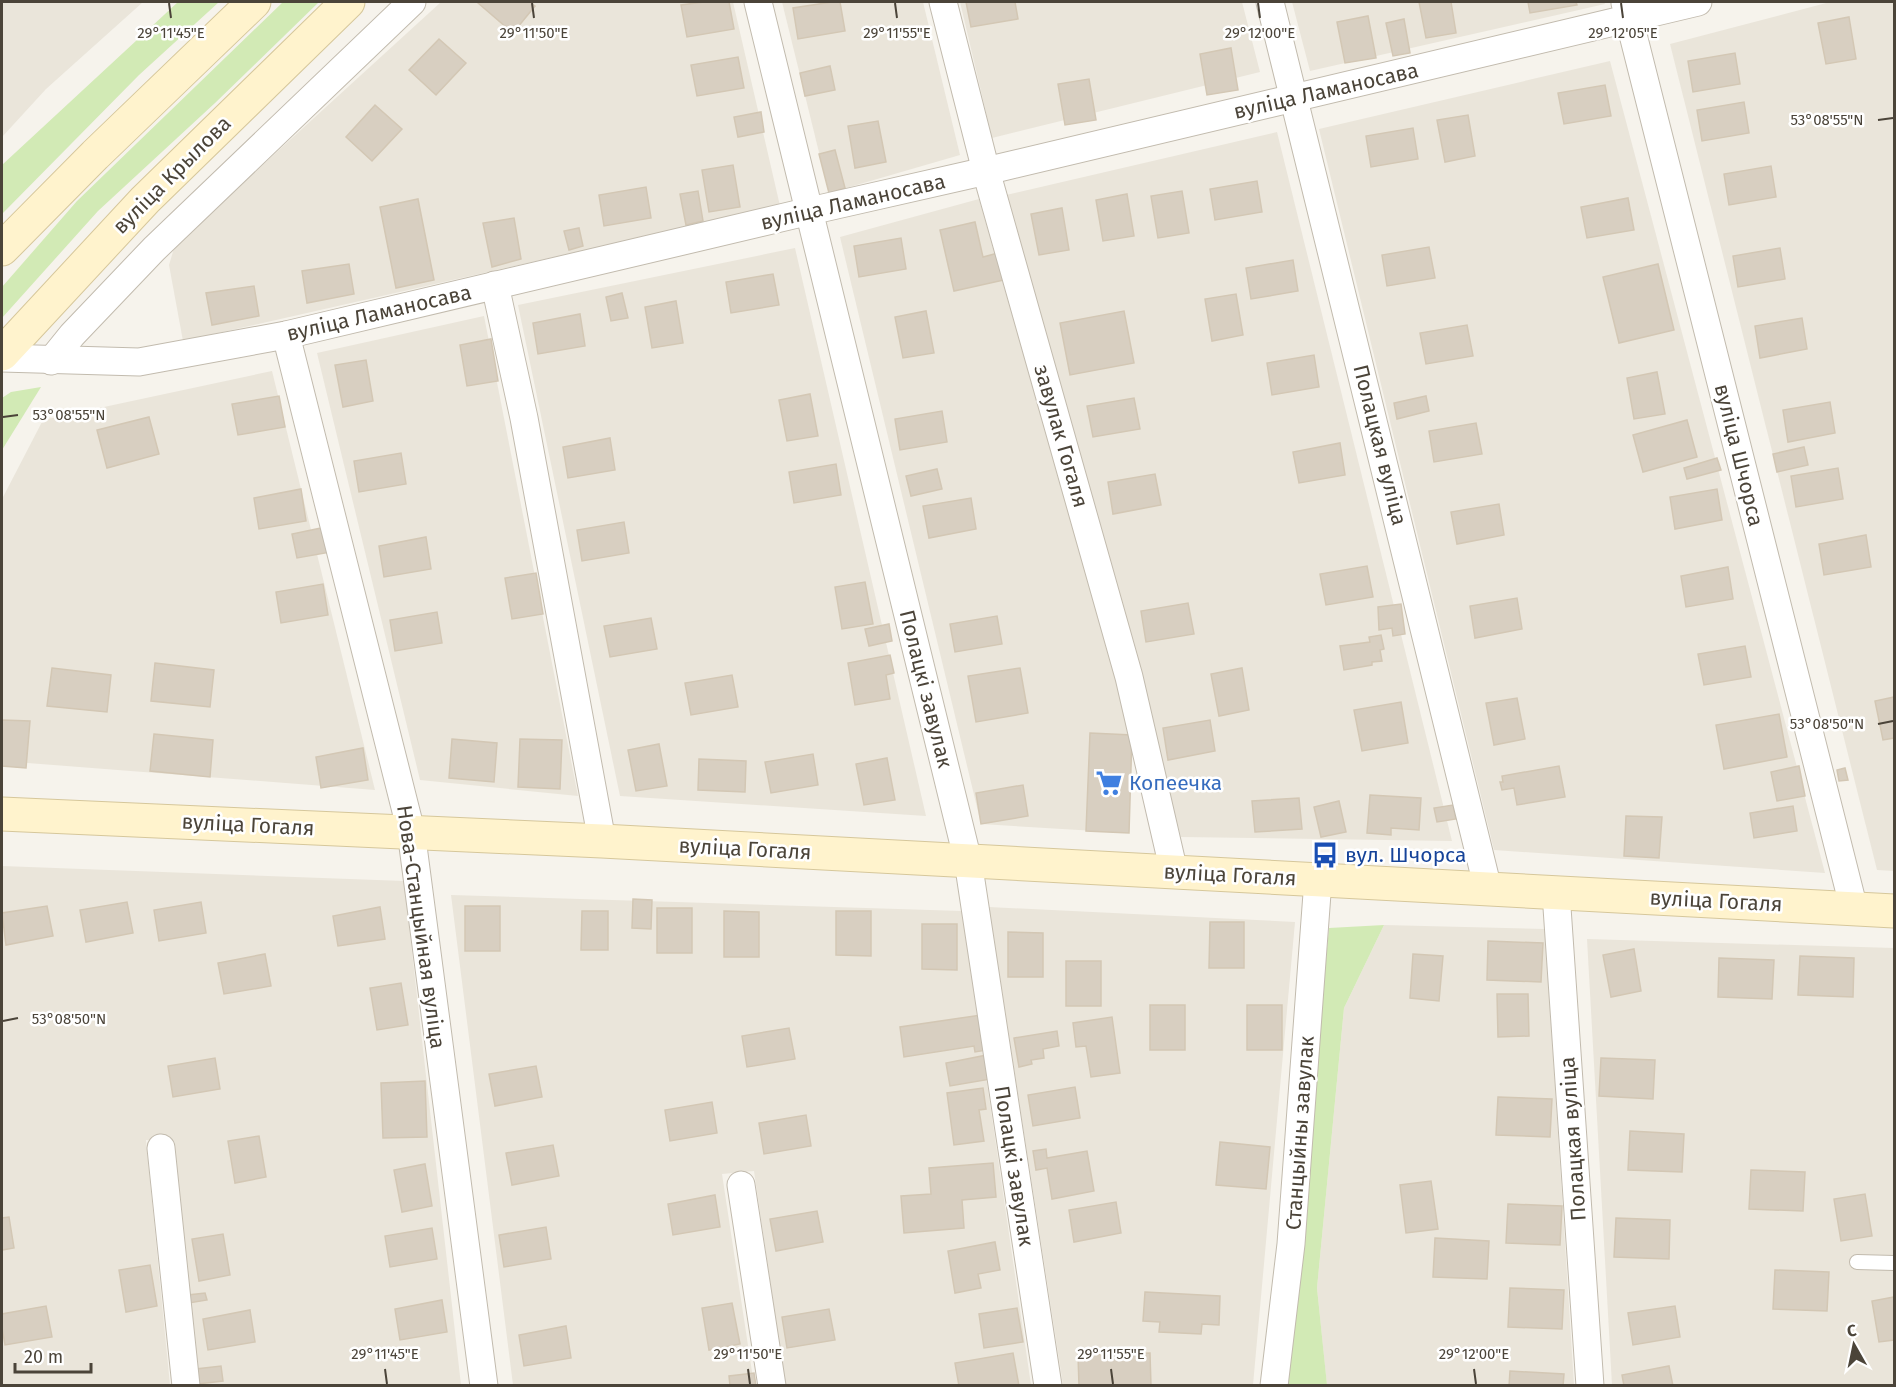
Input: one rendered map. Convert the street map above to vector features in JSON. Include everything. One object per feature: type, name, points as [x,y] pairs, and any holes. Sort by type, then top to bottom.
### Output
[{"type":"main road","points":[[2,249],[103,147],[254,2]]},
{"type":"main road","name":"вуліца Крылова","points":[[2,356],[145,200],[348,2]]},
{"type":"main road","name":"вуліца Гогаля","points":[[2,814],[411,831],[1894,911]]},
{"type":"street","points":[[51,361],[72,335],[154,249],[412,2]]},
{"type":"street","name":"Полацкі завулак","points":[[758,2],[968,861],[1048,1386]]},
{"type":"street","name":"завулак Гогаля","points":[[943,2],[986,171],[1129,677],[1174,872]]},
{"type":"street","name":"Полацкая вуліца","points":[[1270,2],[1488,889]]},
{"type":"street","name":"вуліца Ламаносава","points":[[2,356],[51,361],[139,362],[286,335],[1295,98],[1627,10],[1698,2]]},
{"type":"street","name":"вуліца Шчорса","points":[[1627,10],[1854,909]]},
{"type":"street","points":[[495,285],[524,418],[602,841]]},
{"type":"street","name":"Нова-Станцыйная вуліца","points":[[286,335],[411,831],[484,1386]]},
{"type":"street","name":"Станцыйны завулак","points":[[1274,1386],[1291,1244],[1318,880]]},
{"type":"street","name":"Полацкая вуліца","points":[[1556,893],[1590,1386]]},
{"type":"street","points":[[161,1148],[186,1386]]},
{"type":"street","points":[[741,1185],[772,1386]]},
{"type":"lane","points":[[1857,1262],[1894,1263]]},
{"type":"shaded area","points":[[2,2],[143,2],[46,89],[2,137]]},
{"type":"shaded area","points":[[441,2],[733,2],[780,206],[183,341],[169,265],[175,245]]},
{"type":"shaded area","points":[[782,2],[923,2],[960,155],[829,193]]},
{"type":"shaded area","points":[[960,2],[1242,2],[1260,72],[992,138]]},
{"type":"shaded area","points":[[1292,2],[1604,2],[1605,4],[1310,71]]},
{"type":"shaded area","points":[[1830,2],[1894,2],[1894,871],[1877,870],[1670,44]]},
{"type":"shaded area","points":[[1610,61],[1825,873],[1494,850],[1319,129]]},
{"type":"shaded area","points":[[1277,132],[1452,841],[1181,837],[1006,195]]},
{"type":"shaded area","points":[[979,199],[1132,735],[1129,833],[981,824],[840,237]]},
{"type":"shaded area","points":[[795,248],[926,816],[620,796],[518,305]]},
{"type":"shaded area","points":[[484,316],[578,796],[420,780],[317,353]]},
{"type":"shaded area","points":[[272,371],[375,790],[2,761],[2,499],[43,420]]},
{"type":"shaded area","points":[[2,866],[404,881],[461,1385],[197,1385],[171,1142],[146,1140],[170,1385],[3,1386]]},
{"type":"shaded area","points":[[451,895],[962,911],[1031,1385],[785,1385],[754,1171],[722,1174],[754,1385],[513,1385]]},
{"type":"shaded area","points":[[989,907],[1295,922],[1253,1385],[1063,1385]]},
{"type":"shaded area","points":[[1384,925],[1545,929],[1574,1385],[1327,1386],[1317,1288],[1344,1008]]},
{"type":"shaded area","points":[[1587,939],[1894,948],[1894,1385],[1612,1385]]},
{"type":"green space","points":[[178,2],[219,2],[139,75],[2,214],[2,165]]},
{"type":"green space","points":[[283,2],[319,2],[215,103],[98,211],[2,318],[2,287],[77,201]]},
{"type":"green space","points":[[41,387],[2,450],[2,398],[11,392]]},
{"type":"green space","points":[[1384,925],[1344,1008],[1317,1288],[1327,1385],[1286,1386],[1329,928]]},
{"type":"building","points":[[479,2],[530,2],[535,6],[513,33]]},
{"type":"building","points":[[729,2],[734,29],[687,37],[681,5]]},
{"type":"building","points":[[840,2],[845,31],[798,39],[793,8]]},
{"type":"building","points":[[966,2],[1015,2],[1018,19],[971,27]]},
{"type":"building","points":[[1419,2],[1451,2],[1456,33],[1426,38]]},
{"type":"building","points":[[1528,2],[1576,2],[1577,5],[1530,13]]},
{"type":"building","points":[[1368,16],[1376,58],[1345,63],[1337,22]]},
{"type":"building","points":[[1849,17],[1856,59],[1826,64],[1818,23]]},
{"type":"building","points":[[1404,19],[1410,53],[1393,56],[1386,23]]},
{"type":"building","points":[[439,39],[466,63],[436,95],[409,70]]},
{"type":"building","points":[[1231,48],[1238,90],[1207,95],[1200,54]]},
{"type":"building","points":[[1735,53],[1740,84],[1693,92],[1688,61]]},
{"type":"building","points":[[738,57],[744,88],[697,96],[691,65]]},
{"type":"building","points":[[830,66],[835,90],[805,96],[800,73]]},
{"type":"building","points":[[1089,79],[1096,120],[1065,125],[1058,84]]},
{"type":"building","points":[[1605,85],[1611,116],[1564,124],[1558,93]]},
{"type":"building","points":[[1744,102],[1749,133],[1702,141],[1697,110]]},
{"type":"building","points":[[375,105],[402,129],[372,161],[346,137]]},
{"type":"building","points":[[761,112],[764,132],[738,137],[734,117]]},
{"type":"building","points":[[1468,115],[1475,156],[1445,162],[1437,120]]},
{"type":"building","points":[[878,121],[886,162],[855,168],[848,126]]},
{"type":"building","points":[[1413,128],[1418,159],[1371,167],[1366,136]]},
{"type":"building","points":[[835,150],[845,188],[829,193],[819,154]]},
{"type":"building","points":[[733,165],[740,207],[709,212],[702,170]]},
{"type":"building","points":[[1771,166],[1776,197],[1729,205],[1724,174]]},
{"type":"building","points":[[1257,181],[1262,212],[1215,220],[1210,189]]},
{"type":"building","points":[[646,187],[651,218],[604,226],[599,195]]},
{"type":"building","points":[[698,191],[703,221],[686,225],[680,194]]},
{"type":"building","points":[[1182,191],[1189,233],[1158,238],[1151,196]]},
{"type":"building","points":[[1127,194],[1134,236],[1103,241],[1096,200]]},
{"type":"building","points":[[1628,198],[1634,230],[1587,238],[1581,207]]},
{"type":"building","points":[[418,199],[434,280],[396,288],[380,207]]},
{"type":"building","points":[[1062,208],[1069,250],[1039,255],[1031,214]]},
{"type":"building","points":[[514,218],[521,259],[492,267],[483,223]]},
{"type":"building","points":[[975,222],[983,257],[998,253],[1004,280],[954,291],[940,230]]},
{"type":"building","points":[[579,228],[583,246],[569,250],[564,231]]},
{"type":"building","points":[[901,238],[906,269],[859,277],[854,246]]},
{"type":"building","points":[[1429,247],[1435,278],[1387,286],[1382,255]]},
{"type":"building","points":[[1780,248],[1785,279],[1738,287],[1733,256]]},
{"type":"building","points":[[1293,260],[1298,291],[1251,299],[1246,268]]},
{"type":"building","points":[[349,264],[354,294],[307,303],[302,271]]},
{"type":"building","points":[[1658,264],[1674,330],[1619,343],[1603,277]]},
{"type":"building","points":[[773,274],[779,305],[731,313],[726,282]]},
{"type":"building","points":[[254,286],[259,316],[212,325],[206,293]]},
{"type":"building","points":[[622,293],[628,318],[611,321],[606,297]]},
{"type":"building","points":[[1236,294],[1243,335],[1212,341],[1205,299]]},
{"type":"building","points":[[676,301],[683,343],[652,348],[645,307]]},
{"type":"building","points":[[926,311],[934,353],[903,358],[895,317]]},
{"type":"building","points":[[1124,311],[1134,363],[1070,375],[1060,323]]},
{"type":"building","points":[[580,314],[585,346],[538,354],[533,323]]},
{"type":"building","points":[[1802,318],[1807,349],[1760,358],[1755,326]]},
{"type":"building","points":[[1467,325],[1473,356],[1426,364],[1420,333]]},
{"type":"building","points":[[491,339],[498,381],[467,386],[460,345]]},
{"type":"building","points":[[1314,355],[1319,387],[1272,395],[1267,363]]},
{"type":"building","points":[[366,360],[373,401],[343,407],[335,365]]},
{"type":"building","points":[[1657,372],[1665,414],[1634,419],[1627,378]]},
{"type":"building","points":[[810,394],[818,436],[787,441],[779,400]]},
{"type":"building","points":[[279,396],[285,427],[238,435],[232,404]]},
{"type":"building","points":[[1426,396],[1429,411],[1397,419],[1394,403]]},
{"type":"building","points":[[1134,398],[1140,429],[1093,437],[1087,406]]},
{"type":"building","points":[[1830,402],[1835,433],[1788,442],[1783,410]]},
{"type":"building","points":[[942,411],[947,442],[900,450],[895,419]]},
{"type":"building","points":[[149,417],[159,454],[107,468],[97,430]]},
{"type":"building","points":[[1687,420],[1697,457],[1643,472],[1633,435]]},
{"type":"building","points":[[1476,423],[1482,454],[1434,462],[1429,431]]},
{"type":"building","points":[[610,438],[615,470],[568,478],[563,447]]},
{"type":"building","points":[[1340,443],[1345,475],[1299,483],[1293,452]]},
{"type":"building","points":[[1804,447],[1808,465],[1777,472],[1773,454]]},
{"type":"building","points":[[401,453],[406,484],[359,492],[354,461]]},
{"type":"building","points":[[1717,458],[1721,470],[1687,479],[1684,468]]},
{"type":"building","points":[[836,464],[841,495],[794,503],[789,472]]},
{"type":"building","points":[[1838,468],[1843,499],[1796,507],[1791,476]]},
{"type":"building","points":[[937,469],[942,489],[911,496],[906,476]]},
{"type":"building","points":[[1155,474],[1161,505],[1113,514],[1108,482]]},
{"type":"building","points":[[301,489],[306,521],[259,529],[254,498]]},
{"type":"building","points":[[1717,489],[1722,520],[1675,529],[1670,497]]},
{"type":"building","points":[[971,498],[976,529],[929,538],[923,506]]},
{"type":"building","points":[[1499,504],[1504,535],[1457,544],[1451,512]]},
{"type":"building","points":[[624,522],[629,553],[582,561],[577,530]]},
{"type":"building","points":[[326,527],[331,552],[297,558],[292,534]]},
{"type":"building","points":[[1866,535],[1871,567],[1824,575],[1819,544]]},
{"type":"building","points":[[426,537],[431,569],[384,577],[379,546]]},
{"type":"building","points":[[1367,566],[1373,597],[1326,605],[1320,574]]},
{"type":"building","points":[[1728,567],[1733,599],[1686,607],[1681,576]]},
{"type":"building","points":[[536,573],[543,614],[512,619],[505,578]]},
{"type":"building","points":[[865,582],[873,624],[842,629],[835,587]]},
{"type":"building","points":[[323,584],[328,615],[281,623],[276,592]]},
{"type":"building","points":[[1517,598],[1522,629],[1475,638],[1470,606]]},
{"type":"building","points":[[1188,603],[1194,634],[1146,642],[1141,611]]},
{"type":"building","points":[[1401,604],[1405,634],[1393,636],[1392,628],[1379,630],[1378,607]]},
{"type":"building","points":[[437,612],[442,643],[395,651],[390,620]]},
{"type":"building","points":[[997,616],[1002,644],[955,652],[950,624]]},
{"type":"building","points":[[651,618],[657,649],[610,657],[604,626]]},
{"type":"building","points":[[889,624],[892,641],[869,646],[865,629]]},
{"type":"building","points":[[1381,635],[1384,649],[1380,650],[1382,661],[1344,670],[1340,646],[1370,642],[1369,637]]},
{"type":"building","points":[[1745,646],[1751,677],[1704,685],[1698,654]]},
{"type":"building","points":[[890,655],[894,673],[886,675],[890,699],[855,705],[848,663]]},
{"type":"building","points":[[155,663],[214,670],[210,707],[151,701]]},
{"type":"building","points":[[52,668],[111,675],[107,712],[47,706]]},
{"type":"building","points":[[1020,668],[1028,713],[976,722],[968,676]]},
{"type":"building","points":[[1242,668],[1249,710],[1219,716],[1211,674]]},
{"type":"building","points":[[732,675],[738,707],[691,715],[685,683]]},
{"type":"building","points":[[1894,697],[1894,738],[1883,740],[1875,701]]},
{"type":"building","points":[[1517,698],[1525,739],[1494,745],[1486,703]]},
{"type":"building","points":[[1401,702],[1408,743],[1362,751],[1354,710]]},
{"type":"building","points":[[1779,714],[1787,757],[1724,769],[1716,725]]},
{"type":"building","points":[[2,720],[30,721],[26,768],[2,766]]},
{"type":"building","points":[[1210,720],[1215,751],[1168,760],[1163,728]]},
{"type":"building","name":"Копеечка","points":[[1090,733],[1132,735],[1129,833],[1086,831]]},
{"type":"building","points":[[154,734],[213,740],[210,777],[150,771]]},
{"type":"building","points":[[452,739],[497,743],[494,782],[449,778]]},
{"type":"building","points":[[520,739],[562,740],[560,789],[518,787]]},
{"type":"building","points":[[659,744],[667,786],[636,791],[628,750]]},
{"type":"building","points":[[363,748],[368,780],[321,788],[316,757]]},
{"type":"building","points":[[813,754],[818,785],[771,793],[765,762]]},
{"type":"building","points":[[887,758],[895,800],[864,805],[856,764]]},
{"type":"building","points":[[699,759],[746,761],[745,792],[698,790]]},
{"type":"building","points":[[1559,766],[1565,797],[1517,805],[1514,788],[1502,790],[1500,782],[1503,782],[1502,776]]},
{"type":"building","points":[[1799,766],[1805,796],[1777,801],[1771,772]]},
{"type":"building","points":[[1845,768],[1848,780],[1839,781],[1837,770]]},
{"type":"building","points":[[1023,785],[1028,816],[981,824],[976,793]]},
{"type":"building","points":[[1370,795],[1421,798],[1419,830],[1391,828],[1391,835],[1367,833]]},
{"type":"building","points":[[1299,798],[1302,829],[1255,832],[1252,801]]},
{"type":"building","points":[[1339,801],[1346,832],[1321,837],[1314,807]]},
{"type":"building","points":[[1453,805],[1456,819],[1437,822],[1434,808]]},
{"type":"building","points":[[1793,806],[1797,831],[1754,838],[1750,813]]},
{"type":"building","points":[[1626,816],[1662,817],[1659,858],[1624,856]]},
{"type":"building","points":[[633,899],[652,900],[651,929],[632,928]]},
{"type":"building","points":[[127,902],[133,933],[86,942],[80,910]]},
{"type":"building","points":[[201,902],[206,933],[159,941],[154,910]]},
{"type":"building","points":[[47,906],[53,936],[6,945],[2,913]]},
{"type":"building","points":[[465,906],[500,906],[500,951],[465,951]]},
{"type":"building","points":[[380,907],[385,939],[338,946],[333,916]]},
{"type":"building","points":[[657,908],[692,908],[692,953],[657,953]]},
{"type":"building","points":[[582,911],[608,911],[608,950],[581,950]]},
{"type":"building","points":[[724,911],[759,912],[759,957],[724,957]]},
{"type":"building","points":[[836,911],[871,911],[871,956],[836,955]]},
{"type":"building","points":[[1210,922],[1244,922],[1244,968],[1209,968]]},
{"type":"building","points":[[922,924],[957,924],[957,970],[922,969]]},
{"type":"building","points":[[1008,932],[1043,933],[1043,977],[1008,977]]},
{"type":"building","points":[[1488,941],[1543,943],[1541,982],[1487,980]]},
{"type":"building","points":[[1634,949],[1641,991],[1611,997],[1603,955]]},
{"type":"building","points":[[265,954],[271,986],[224,994],[218,963]]},
{"type":"building","points":[[1413,954],[1443,956],[1439,1001],[1410,998]]},
{"type":"building","points":[[1800,956],[1854,958],[1853,997],[1798,995]]},
{"type":"building","points":[[1719,958],[1774,960],[1772,999],[1718,997]]},
{"type":"building","points":[[1066,961],[1101,961],[1101,1006],[1066,1006]]},
{"type":"building","points":[[401,983],[408,1025],[377,1030],[370,988]]},
{"type":"building","points":[[1497,994],[1528,994],[1529,1036],[1498,1037]]},
{"type":"building","points":[[1150,1005],[1185,1005],[1185,1050],[1150,1050]]},
{"type":"building","points":[[1247,1005],[1282,1005],[1282,1050],[1247,1050]]},
{"type":"building","points":[[981,1015],[987,1050],[975,1052],[974,1046],[904,1057],[900,1027]]},
{"type":"building","points":[[1112,1017],[1120,1073],[1091,1077],[1086,1046],[1076,1047],[1073,1023]]},
{"type":"building","points":[[789,1028],[795,1059],[747,1067],[742,1036]]},
{"type":"building","points":[[1057,1031],[1059,1046],[1043,1049],[1044,1058],[1031,1060],[1032,1064],[1019,1067],[1014,1038]]},
{"type":"building","points":[[987,1055],[991,1079],[950,1086],[946,1063]]},
{"type":"building","points":[[215,1058],[220,1089],[173,1097],[168,1066]]},
{"type":"building","points":[[1601,1058],[1655,1060],[1653,1099],[1599,1096]]},
{"type":"building","points":[[536,1066],[542,1097],[495,1106],[489,1074]]},
{"type":"building","points":[[425,1081],[427,1137],[383,1138],[381,1083]]},
{"type":"building","points":[[1075,1087],[1080,1118],[1033,1126],[1028,1095]]},
{"type":"building","points":[[983,1088],[986,1109],[979,1110],[984,1141],[954,1145],[947,1093]]},
{"type":"building","points":[[1498,1097],[1552,1099],[1550,1137],[1496,1135]]},
{"type":"building","points":[[712,1102],[717,1133],[670,1141],[665,1110]]},
{"type":"building","points":[[806,1115],[811,1146],[764,1154],[759,1123]]},
{"type":"building","points":[[1630,1131],[1684,1134],[1682,1172],[1628,1170]]},
{"type":"building","points":[[259,1136],[266,1177],[235,1183],[228,1141]]},
{"type":"building","points":[[1220,1142],[1270,1147],[1266,1189],[1216,1185]]},
{"type":"building","points":[[553,1145],[559,1176],[512,1185],[506,1153]]},
{"type":"building","points":[[1046,1149],[1047,1158],[1087,1151],[1094,1191],[1052,1199],[1047,1168],[1036,1170],[1033,1151]]},
{"type":"building","points":[[993,1163],[996,1197],[962,1200],[964,1228],[904,1233],[901,1196],[931,1194],[929,1168]]},
{"type":"building","points":[[425,1164],[432,1206],[402,1212],[394,1170]]},
{"type":"building","points":[[1751,1170],[1805,1172],[1803,1211],[1749,1209]]},
{"type":"building","points":[[1431,1181],[1438,1229],[1406,1233],[1400,1185]]},
{"type":"building","points":[[1865,1194],[1872,1236],[1841,1241],[1834,1199]]},
{"type":"building","points":[[715,1195],[720,1227],[673,1235],[668,1204]]},
{"type":"building","points":[[1116,1202],[1121,1233],[1074,1242],[1069,1210]]},
{"type":"building","points":[[1508,1204],[1562,1206],[1560,1245],[1506,1243]]},
{"type":"building","points":[[817,1211],[823,1242],[776,1251],[770,1219]]},
{"type":"building","points":[[9,1217],[14,1248],[2,1250],[2,1218]]},
{"type":"building","points":[[1616,1218],[1670,1220],[1669,1259],[1614,1257]]},
{"type":"building","points":[[546,1227],[551,1259],[504,1267],[499,1235]]},
{"type":"building","points":[[432,1228],[437,1259],[390,1267],[385,1236]]},
{"type":"building","points":[[223,1234],[230,1275],[199,1281],[192,1239]]},
{"type":"building","points":[[1435,1238],[1489,1241],[1487,1279],[1433,1277]]},
{"type":"building","points":[[995,1242],[1000,1270],[978,1274],[981,1288],[955,1293],[948,1251]]},
{"type":"building","points":[[150,1265],[157,1306],[126,1312],[119,1270]]},
{"type":"building","points":[[1775,1270],[1829,1272],[1827,1311],[1773,1309]]},
{"type":"building","points":[[1510,1288],[1564,1290],[1562,1329],[1508,1327]]},
{"type":"building","points":[[1145,1292],[1220,1296],[1219,1325],[1202,1324],[1201,1334],[1159,1332],[1160,1322],[1143,1321]]},
{"type":"building","points":[[205,1293],[207,1300],[189,1303],[188,1295]]},
{"type":"building","points":[[1894,1297],[1894,1340],[1879,1342],[1872,1301]]},
{"type":"building","points":[[442,1300],[447,1332],[400,1340],[395,1309]]},
{"type":"building","points":[[732,1303],[740,1344],[709,1350],[702,1308]]},
{"type":"building","points":[[46,1306],[52,1337],[5,1345],[2,1314]]},
{"type":"building","points":[[1675,1306],[1680,1337],[1633,1345],[1628,1313]]},
{"type":"building","points":[[1017,1308],[1023,1342],[984,1348],[979,1314]]},
{"type":"building","points":[[829,1309],[835,1340],[787,1348],[782,1317]]},
{"type":"building","points":[[250,1310],[255,1342],[208,1350],[203,1319]]},
{"type":"building","points":[[566,1326],[571,1358],[524,1366],[519,1335]]},
{"type":"building","points":[[1013,1353],[1019,1386],[959,1386],[955,1363]]},
{"type":"building","points":[[1150,1353],[1151,1386],[1079,1386],[1078,1355]]},
{"type":"building","points":[[221,1366],[223,1381],[198,1384],[196,1369]]},
{"type":"building","points":[[1669,1366],[1673,1386],[1624,1386],[1622,1375]]},
{"type":"building","points":[[1510,1371],[1564,1374],[1563,1386],[1509,1386]]},
{"type":"building","points":[[754,1373],[756,1386],[730,1386],[729,1376]]},
{"type":"place","name":"Копеечка","points":[[1109,783]]},
{"type":"place","name":"вул. Шчорса","points":[[1325,855]]}]
